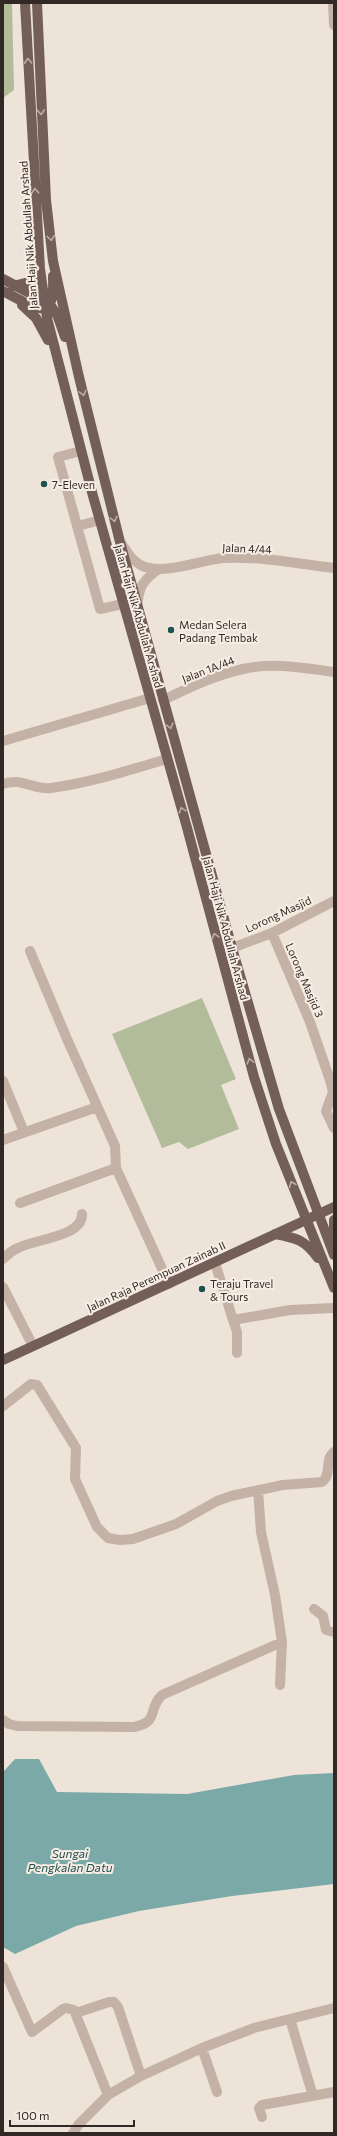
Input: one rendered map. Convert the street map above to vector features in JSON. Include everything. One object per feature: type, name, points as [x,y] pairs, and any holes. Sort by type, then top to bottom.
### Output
[{"type":"main road","name":"Jalan Haji Nik Abdullah Arshad","points":[[25,3],[40,269],[57,361],[254,1077],[276,1144],[325,1268]]},
{"type":"main road","name":"Jalan Haji Nik Abdullah Arshad","points":[[37,3],[46,200],[53,261],[79,377],[120,542],[138,601],[163,700],[232,948],[279,1109],[320,1214],[334,1255]]},
{"type":"main road","points":[[46,304],[53,290],[53,261]]},
{"type":"main road","points":[[13,286],[29,282],[40,269]]},
{"type":"main road","points":[[3,280],[46,304],[58,317],[79,377]]},
{"type":"main road","points":[[3,291],[31,306],[46,304]]},
{"type":"main road","points":[[15,298],[36,318],[57,361]]},
{"type":"main road","name":"Jalan Raja Perempuan Zainab II","points":[[3,1360],[334,1207]]},
{"type":"main road","points":[[334,1220],[334,1246]]},
{"type":"main road","points":[[274,1234],[295,1237],[304,1242],[325,1268],[334,1288]]},
{"type":"street","points":[[333,3],[334,25]]},
{"type":"street","points":[[81,451],[58,457],[100,609],[123,604]]},
{"type":"street","points":[[78,526],[100,520]]},
{"type":"street","points":[[120,542],[135,561],[145,567],[159,569]]},
{"type":"street","name":"Jalan 4/44","points":[[159,569],[223,558],[249,558],[334,568]]},
{"type":"street","points":[[138,601],[142,582],[159,569]]},
{"type":"street","name":"Jalan 1A/44","points":[[163,700],[219,675],[244,668],[285,666],[334,672]]},
{"type":"street","points":[[3,741],[150,698]]},
{"type":"street","points":[[3,784],[16,782],[48,788],[67,786],[167,759]]},
{"type":"street","name":"Lorong Masjid","points":[[232,948],[272,933],[334,901]]},
{"type":"street","name":"Lorong Masjid 3","points":[[272,933],[310,1022],[330,1080],[332,1092],[326,1111],[334,1128]]},
{"type":"street","points":[[30,951],[115,1148],[116,1168],[169,1284]]},
{"type":"street","points":[[3,1081],[24,1132]]},
{"type":"street","points":[[3,1140],[97,1107]]},
{"type":"street","points":[[20,1203],[116,1168]]},
{"type":"street","points":[[3,1259],[19,1247],[49,1239],[78,1226],[83,1220],[82,1214]]},
{"type":"street","points":[[215,1263],[237,1332],[237,1353]]},
{"type":"street","points":[[3,1287],[33,1346]]},
{"type":"street","points":[[233,1320],[290,1310],[334,1308]]},
{"type":"street","points":[[3,1406],[31,1384],[34,1383],[39,1387],[76,1448],[75,1479],[97,1527],[108,1538],[120,1540],[134,1539],[176,1524],[217,1501],[231,1496],[284,1485],[322,1482],[327,1477],[329,1458],[334,1452]]},
{"type":"street","points":[[258,1490],[261,1532],[275,1595],[282,1642],[280,1685]]},
{"type":"street","points":[[314,1609],[322,1616],[326,1630],[334,1632]]},
{"type":"street","points":[[3,1720],[9,1724],[17,1726],[142,1726],[149,1722],[153,1717],[155,1703],[162,1695],[282,1642]]},
{"type":"street","points":[[3,1967],[32,2032],[66,2008],[74,2010],[108,2095]]},
{"type":"street","points":[[76,2013],[109,2002],[114,2002],[118,2007],[141,2076]]},
{"type":"street","points":[[73,2133],[79,2124],[108,2095],[141,2076],[202,2048],[254,2028],[334,2008]]},
{"type":"street","points":[[290,2019],[313,2096]]},
{"type":"street","points":[[202,2048],[217,2092]]},
{"type":"street","points":[[262,2117],[259,2108],[262,2105],[334,2092]]},
{"type":"green space","points":[[3,3],[12,3],[14,90],[3,98]]},
{"type":"green space","points":[[202,998],[236,1079],[221,1085],[239,1129],[188,1149],[179,1142],[162,1148],[112,1034]]},
{"type":"water","name":"Sungai Pengkalan Datu","points":[[15,1759],[39,1759],[57,1792],[187,1794],[294,1775],[334,1773],[334,1884],[232,1896],[139,1911],[76,1926],[15,1954],[3,1947],[3,1772]]},
{"type":"place","name":"7-Eleven","points":[[44,484]]},
{"type":"place","name":"Medan Selera Padang Tembak","points":[[171,630]]},
{"type":"place","name":"Teraju Travel & Tours","points":[[202,1289]]}]
